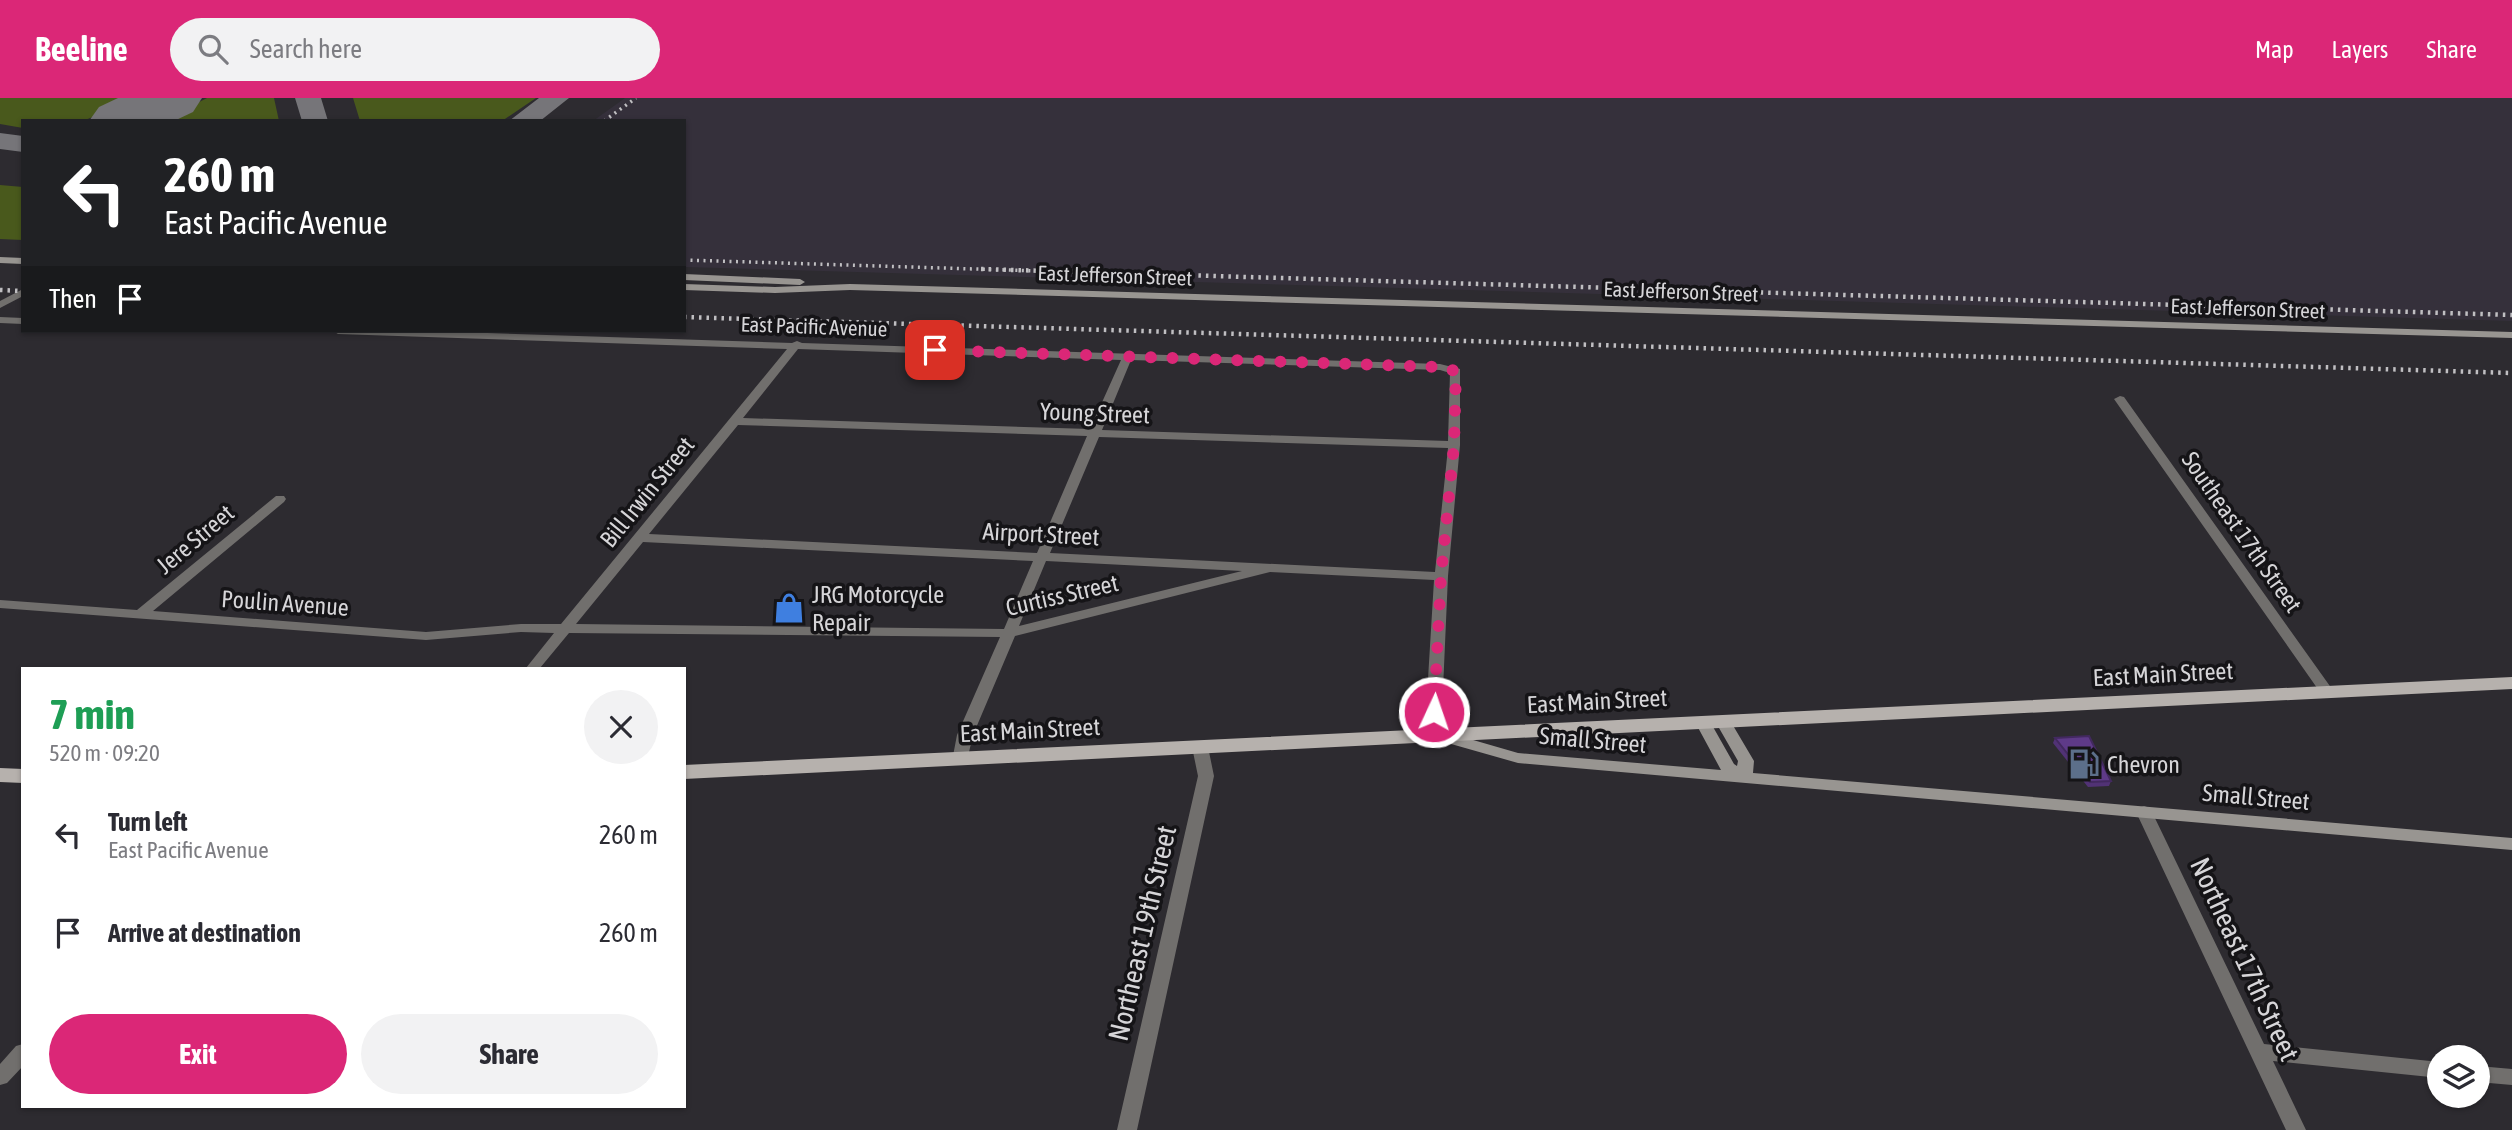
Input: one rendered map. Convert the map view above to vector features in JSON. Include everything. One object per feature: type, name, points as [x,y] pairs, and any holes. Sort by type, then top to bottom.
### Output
[{"type":"main road","points":[[0,260],[21,261]]},
{"type":"main road","name":"East Jefferson Street","points":[[686,277],[781,279],[850,287]]},
{"type":"main road","name":"East Jefferson Street","points":[[686,287],[775,290],[850,287],[2512,335]]},
{"type":"main road","name":"East Main Street","points":[[686,772],[960,761],[1723,721],[2512,684]]},
{"type":"main road","points":[[1703,722],[1727,768],[1744,778],[1746,761],[1723,721]]},
{"type":"main road","name":"Small Street","points":[[1441,735],[1518,758],[2512,844]]},
{"type":"main road","points":[[0,775],[21,776]]},
{"type":"street","points":[[0,305],[21,293]]},
{"type":"street","points":[[0,314],[21,303]]},
{"type":"street","points":[[0,320],[21,321]]},
{"type":"street","name":"East Pacific Avenue","points":[[409,333],[1440,367],[1456,371],[1454,445]]},
{"type":"street","name":"Bill Irwin Street","points":[[534,667],[797,344]]},
{"type":"street","points":[[960,761],[965,735],[1128,358]]},
{"type":"street","name":"Southeast 17th Street","points":[[2120,399],[2327,692]]},
{"type":"street","name":"Young Street","points":[[735,421],[1454,445]]},
{"type":"street","points":[[1441,735],[1434,712],[1441,576],[1454,445]]},
{"type":"street","name":"Jere Street","points":[[140,615],[280,499]]},
{"type":"street","name":"Airport Street","points":[[640,537],[1441,576]]},
{"type":"street","name":"Curtiss Street","points":[[566,628],[1010,633],[1269,569]]},
{"type":"street","name":"Poulin Avenue","points":[[0,604],[426,636],[566,628]]},
{"type":"street","name":"Northeast 19th Street","points":[[1127,1130],[1206,776],[1200,747]]},
{"type":"street","name":"Northeast 17th Street","points":[[2144,812],[2296,1130]]},
{"type":"street","points":[[2257,1051],[2427,1069]]},
{"type":"street","points":[[0,1077],[21,1054]]},
{"type":"street","points":[[2490,1075],[2512,1077]]},
{"type":"shaded area","points":[[625,98],[2512,98],[2512,321],[686,267],[686,119],[596,119]]},
{"type":"green space","points":[[0,98],[138,98],[88,119],[21,119],[21,128],[0,124]]},
{"type":"green space","points":[[207,98],[274,98],[279,119],[166,119]]},
{"type":"green space","points":[[353,98],[536,98],[505,119],[359,119]]},
{"type":"green space","points":[[0,185],[21,187],[21,240],[0,239]]},
{"type":"building","name":"Chevron","points":[[2089,736],[2111,781],[2090,782],[2055,738]]},
{"type":"taxiway","points":[[308,98],[314,119]]},
{"type":"taxiway","points":[[525,119],[556,98]]},
{"type":"taxiway","points":[[0,141],[21,144]]},
{"type":"runway","points":[[126,119],[170,98]]},
{"type":"railway","points":[[607,119],[636,98]]},
{"type":"railway","points":[[686,260],[1040,271]]},
{"type":"railway","points":[[981,269],[2512,315]]},
{"type":"railway","points":[[0,290],[21,291]]},
{"type":"railway","points":[[686,317],[2512,373]]},
{"type":"place","name":"JRG Motorcycle Repair","points":[[789,608]]},
{"type":"place","name":"Chevron","points":[[2084,764]]},
{"type":"route","points":[[935,350],[1440,367],[1456,371],[1454,445],[1441,576],[1434,712]]}]
